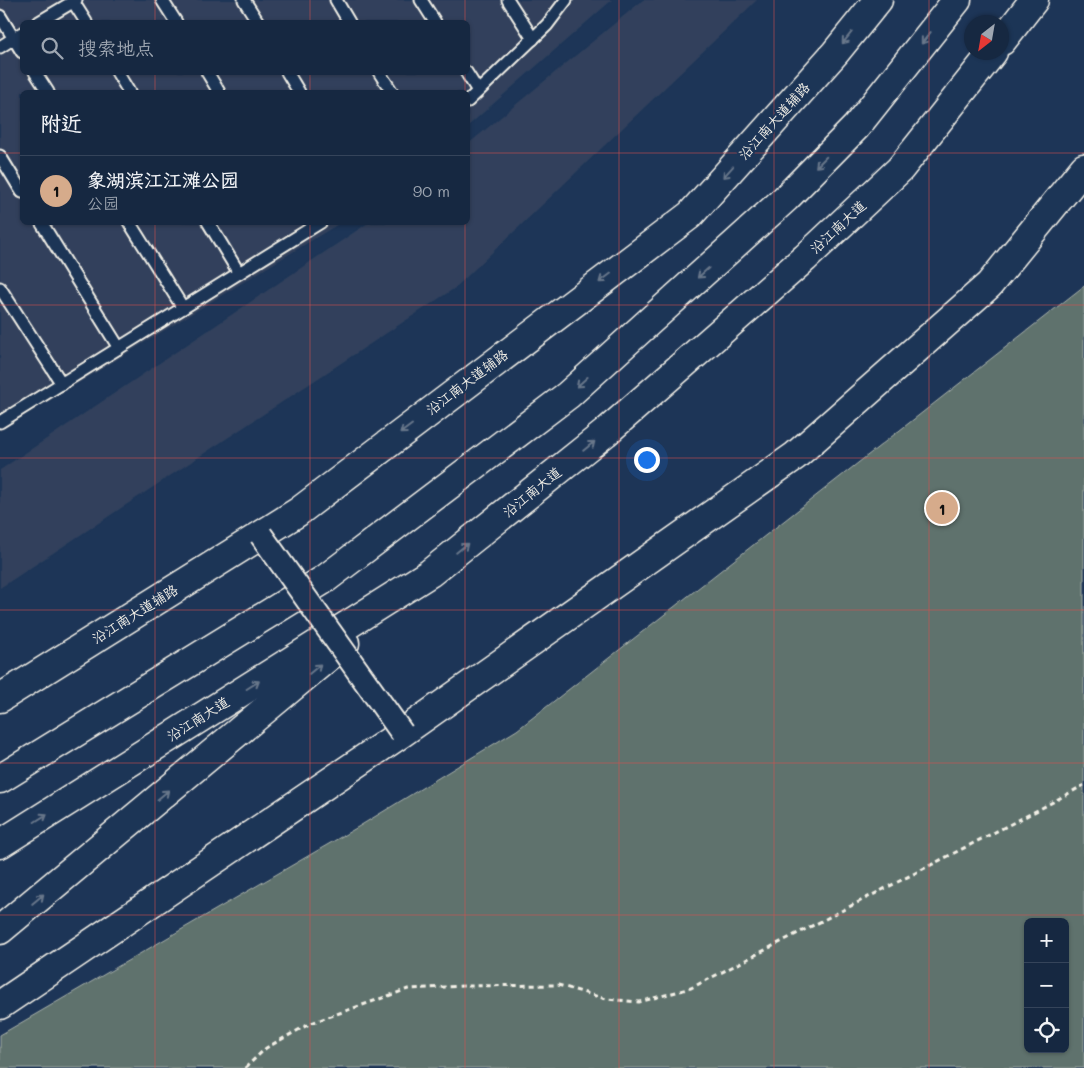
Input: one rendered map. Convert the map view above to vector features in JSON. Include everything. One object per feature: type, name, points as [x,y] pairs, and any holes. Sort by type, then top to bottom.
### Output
[{"type":"main road","name":"沿江南大道辅路","points":[[0,698],[298,512],[690,215],[835,53],[878,0]]},
{"type":"main road","points":[[0,779],[325,579],[568,395],[786,198],[856,127],[957,0]]},
{"type":"main road","points":[[1009,32],[1034,0]]},
{"type":"main road","name":"沿江南大道","points":[[0,844],[430,573],[605,433],[813,251],[900,169],[986,60]]},
{"type":"main road","points":[[0,1005],[402,734],[795,456],[989,286],[1084,168]]},
{"type":"main road","points":[[0,930],[430,573]]},
{"type":"street","points":[[261,535],[402,734]]},
{"type":"lane","points":[[42,20],[74,0],[85,20]]},
{"type":"lane","points":[[162,0],[175,20]]},
{"type":"lane","points":[[244,0],[257,20]]},
{"type":"lane","points":[[336,0],[348,20]]},
{"type":"lane","points":[[421,0],[434,20]]},
{"type":"lane","points":[[508,0],[533,39]]},
{"type":"lane","points":[[470,99],[547,25],[566,0]]},
{"type":"lane","points":[[0,16],[18,36],[0,47]]},
{"type":"lane","points":[[37,75],[47,90]]},
{"type":"lane","points":[[119,75],[128,90]]},
{"type":"lane","points":[[208,75],[218,90]]},
{"type":"lane","points":[[290,75],[298,90]]},
{"type":"lane","points":[[382,75],[391,90]]},
{"type":"lane","points":[[468,75],[478,91]]},
{"type":"lane","points":[[0,156],[20,189]]},
{"type":"lane","points":[[43,225],[119,348]]},
{"type":"lane","points":[[131,225],[183,308]]},
{"type":"lane","points":[[210,225],[239,273]]},
{"type":"lane","points":[[300,225],[304,233]]},
{"type":"lane","points":[[0,422],[316,225]]},
{"type":"lane","points":[[0,288],[62,384]]},
{"type":"path","points":[[246,1068],[266,1048],[311,1023],[408,990],[463,986],[558,985],[606,999],[639,1002],[691,988],[1038,810],[1084,784]]},
{"type":"shaded area","points":[[0,0],[612,0],[470,124],[470,90],[20,90],[20,225],[337,225],[0,431]]},
{"type":"shaded area","points":[[643,0],[757,0],[455,288],[0,588],[0,470],[365,225],[470,225],[470,142]]},
{"type":"green space","points":[[1084,286],[1084,1068],[0,1068],[0,1035],[358,827],[517,730]]},
{"type":"place","name":"象湖滨江江滩公园","points":[[942,508]]}]
